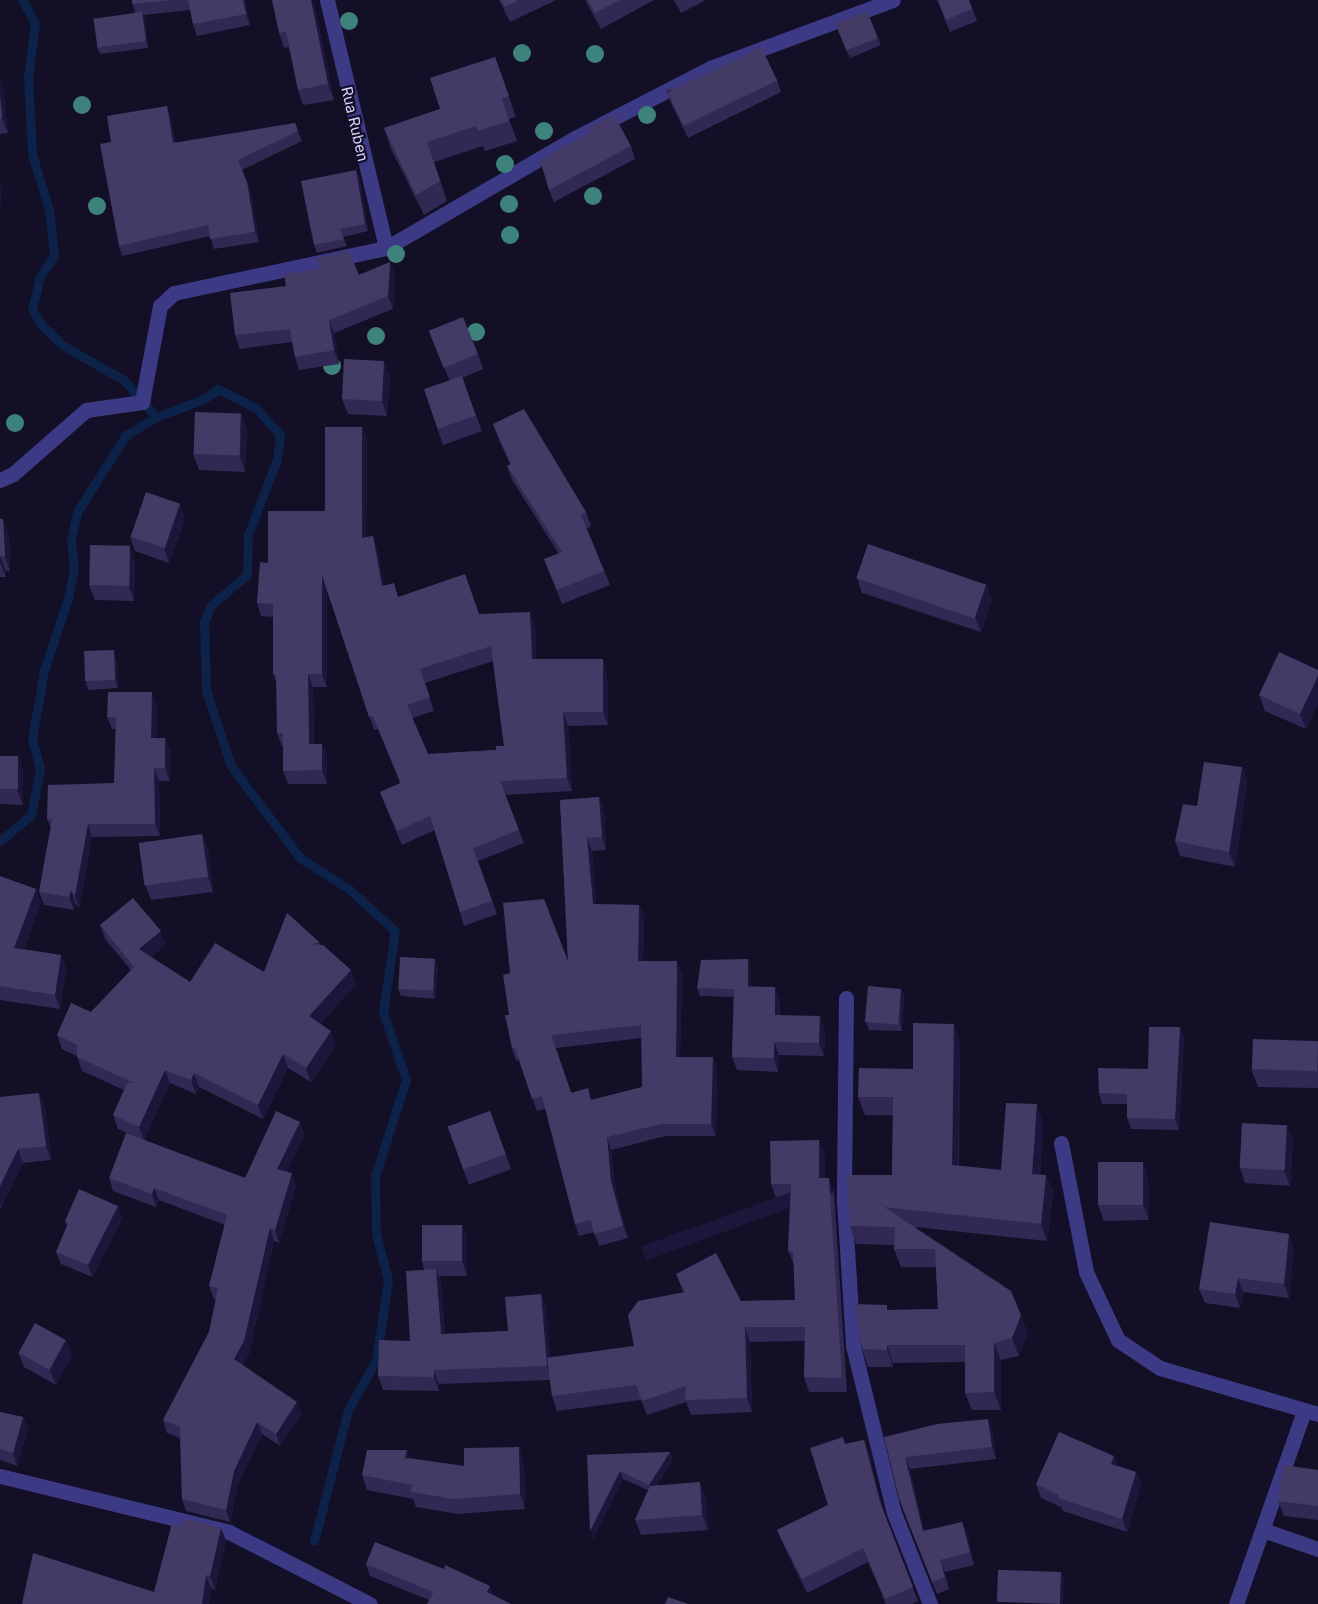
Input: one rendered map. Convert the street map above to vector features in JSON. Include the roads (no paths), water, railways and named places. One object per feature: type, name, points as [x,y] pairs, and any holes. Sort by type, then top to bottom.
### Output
[{"type":"street","name":"Rua Ruben","points":[[327,0],[386,248]]},
{"type":"street","points":[[0,480],[13,474],[86,410],[142,402],[160,306],[174,293],[386,248],[575,138],[710,68],[893,0]]},
{"type":"street","points":[[846,998],[844,1201],[853,1346],[894,1513],[930,1604]]},
{"type":"street","points":[[1061,1143],[1086,1272],[1118,1340],[1160,1368],[1311,1413],[1263,1530],[1236,1604]]},
{"type":"street","points":[[0,1476],[160,1512],[229,1532],[370,1604]]},
{"type":"street","points":[[1263,1530],[1318,1549]]},
{"type":"waterway","points":[[0,841],[31,815],[40,769],[32,739],[44,671],[68,598],[74,569],[71,539],[77,512],[126,435],[156,417],[124,380],[62,345],[41,324],[32,309],[40,276],[54,256],[49,210],[32,154],[28,77],[35,23],[22,0]]},
{"type":"waterway","points":[[156,417],[204,399],[218,389],[256,408],[280,435],[277,459],[248,535],[247,575],[211,605],[204,622],[206,690],[231,766],[300,858],[349,889],[395,931],[383,1012],[406,1080],[375,1176],[376,1234],[388,1280],[376,1360],[348,1410],[314,1541]]}]
